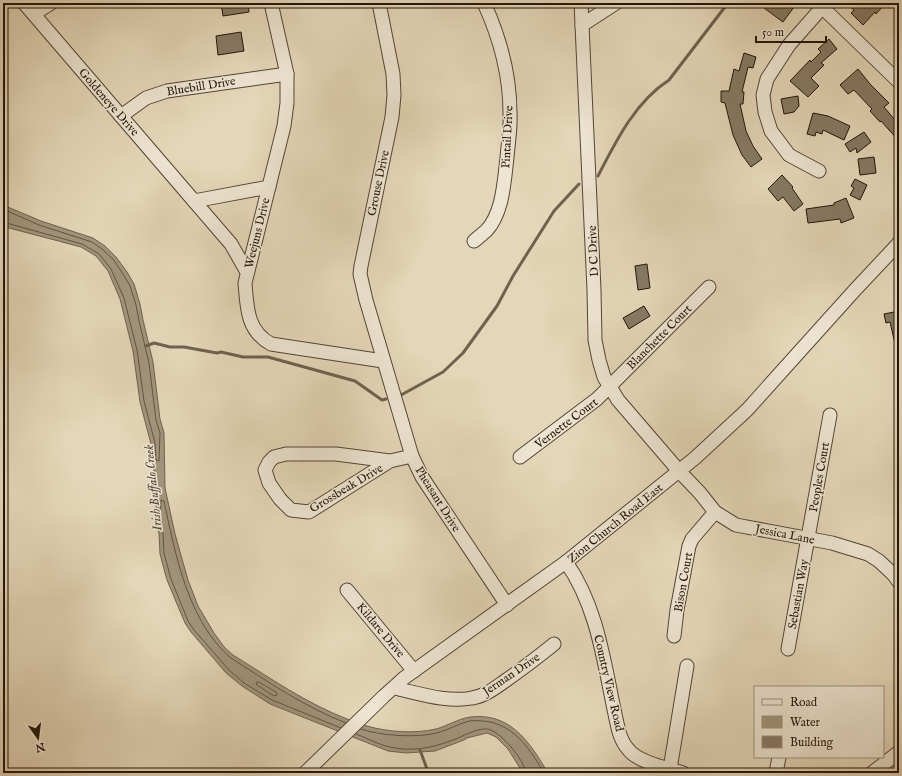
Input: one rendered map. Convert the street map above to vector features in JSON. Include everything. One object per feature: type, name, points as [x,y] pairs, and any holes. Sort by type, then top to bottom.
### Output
[{"type":"street","name":"Goldeneye Drive","points":[[24,3],[231,244],[248,272]]},
{"type":"street","points":[[34,14],[51,3]]},
{"type":"street","name":"Weejuns Drive","points":[[271,3],[287,74],[287,103],[284,126],[245,283],[246,304],[251,322],[256,332],[263,340],[271,344],[383,361]]},
{"type":"street","name":"Grouse Drive","points":[[379,3],[393,74],[394,95],[392,117],[360,274],[383,361]]},
{"type":"street","name":"Pintail Drive","points":[[474,241],[486,230],[494,218],[498,208],[504,184],[510,127],[507,71],[500,41],[484,3]]},
{"type":"street","name":"D C Drive","points":[[581,3],[595,340],[599,360],[604,377],[618,400],[679,471]]},
{"type":"street","points":[[582,25],[616,3]]},
{"type":"street","points":[[819,171],[789,155],[771,131],[765,112],[763,95],[768,78],[788,44],[824,5],[899,82]]},
{"type":"street","name":"Bluebill Drive","points":[[122,116],[146,98],[167,91],[287,74]]},
{"type":"street","points":[[194,201],[269,188]]},
{"type":"street","name":"Zion Church Road East","points":[[305,773],[389,692],[414,671],[566,562],[679,471],[747,410],[899,243]]},
{"type":"street","name":"Blanchette Court","points":[[610,387],[709,287]]},
{"type":"street","name":"Pheasant Drive","points":[[383,361],[412,456],[422,476],[507,605]]},
{"type":"street","name":"Vernette Court","points":[[520,457],[580,413],[610,387]]},
{"type":"street","name":"Peoples Court","points":[[808,539],[830,415]]},
{"type":"street","name":"Grossbeak Drive","points":[[390,461],[336,454],[286,454],[274,457],[269,462],[265,470],[269,483],[280,498],[292,510],[309,512],[390,461],[412,456]]},
{"type":"street","name":"Jessica Lane","points":[[679,471],[700,493],[715,512],[736,525],[832,543],[868,554],[879,561],[899,582]]},
{"type":"street","name":"Bison Court","points":[[674,636],[677,610],[689,546],[692,539],[715,512]]},
{"type":"street","name":"Sebastian Way","points":[[788,649],[808,539]]},
{"type":"street","name":"Country View Road","points":[[566,562],[577,578],[594,618],[619,732],[628,749],[635,756],[676,771]]},
{"type":"street","name":"Kildare Drive","points":[[347,590],[414,671]]},
{"type":"street","name":"Jerman Drive","points":[[389,692],[456,699],[473,698],[487,693],[554,644]]},
{"type":"street","points":[[676,771],[687,666]]},
{"type":"street","points":[[872,773],[899,752]]},
{"type":"street","points":[[776,773],[779,758]]},
{"type":"water","points":[[3,205],[41,221],[93,238],[105,246],[116,257],[134,284],[153,362],[160,419],[164,433],[165,488],[175,534],[188,580],[198,606],[225,648],[233,655],[303,698],[332,713],[364,725],[384,730],[410,732],[436,729],[470,717],[497,719],[518,732],[534,751],[548,773],[523,773],[508,749],[496,737],[487,733],[467,738],[435,751],[406,753],[388,751],[270,704],[242,686],[226,673],[185,623],[167,580],[160,554],[159,533],[156,523],[156,492],[151,444],[140,402],[133,351],[120,299],[108,271],[96,256],[81,247],[9,228],[3,225]]},
{"type":"building","points":[[221,3],[248,3],[249,12],[223,16]]},
{"type":"building","points":[[768,3],[797,3],[783,22],[764,8]]},
{"type":"building","points":[[846,3],[886,3],[863,25],[851,13],[854,10]]},
{"type":"building","points":[[241,32],[244,51],[218,55],[216,36]]},
{"type":"building","points":[[829,39],[837,49],[821,63],[824,65],[811,78],[819,86],[808,97],[790,81],[810,60],[811,62],[821,52],[818,49]]},
{"type":"building","points":[[744,53],[756,57],[753,68],[748,67],[742,92],[744,92],[743,104],[740,104],[746,131],[753,146],[762,159],[751,167],[742,155],[733,135],[725,103],[721,102],[721,91],[729,91],[734,69],[739,71]]},
{"type":"building","points":[[858,69],[870,84],[889,103],[884,107],[895,120],[899,117],[899,141],[870,111],[872,109],[854,90],[848,94],[840,85]]},
{"type":"building","points":[[798,96],[799,106],[794,112],[784,114],[781,99]]},
{"type":"building","points":[[813,113],[828,116],[850,126],[844,140],[823,130],[822,134],[816,132],[815,136],[807,134]]},
{"type":"building","points":[[864,132],[871,142],[857,153],[856,148],[850,152],[845,144]]},
{"type":"building","points":[[874,157],[876,173],[860,175],[858,159]]},
{"type":"building","points":[[782,175],[793,187],[792,188],[803,204],[794,211],[783,197],[778,201],[768,189]]},
{"type":"building","points":[[855,179],[867,185],[860,200],[850,195],[854,188],[851,186]]},
{"type":"building","points":[[846,198],[854,218],[841,223],[840,219],[808,223],[806,209],[834,205],[834,203]]},
{"type":"building","points":[[647,264],[650,288],[638,290],[635,266]]},
{"type":"building","points":[[644,306],[650,316],[629,329],[623,318]]},
{"type":"building","points":[[899,311],[899,348],[896,348],[890,322],[886,323],[884,314]]},
{"type":"waterway","points":[[598,176],[619,136],[636,111],[646,99],[669,80],[728,3]]},
{"type":"waterway","points":[[401,395],[443,372],[463,353],[497,306],[513,276],[554,211],[579,184]]},
{"type":"waterway","points":[[146,346],[154,343],[170,347],[184,347],[217,353],[221,352],[243,357],[268,357],[355,381],[382,400],[386,399]]},
{"type":"waterway","points":[[420,750],[427,769],[431,773]]},
{"type":"water label","name":"Irish Buffalo Creek","points":[[152,488]]}]
